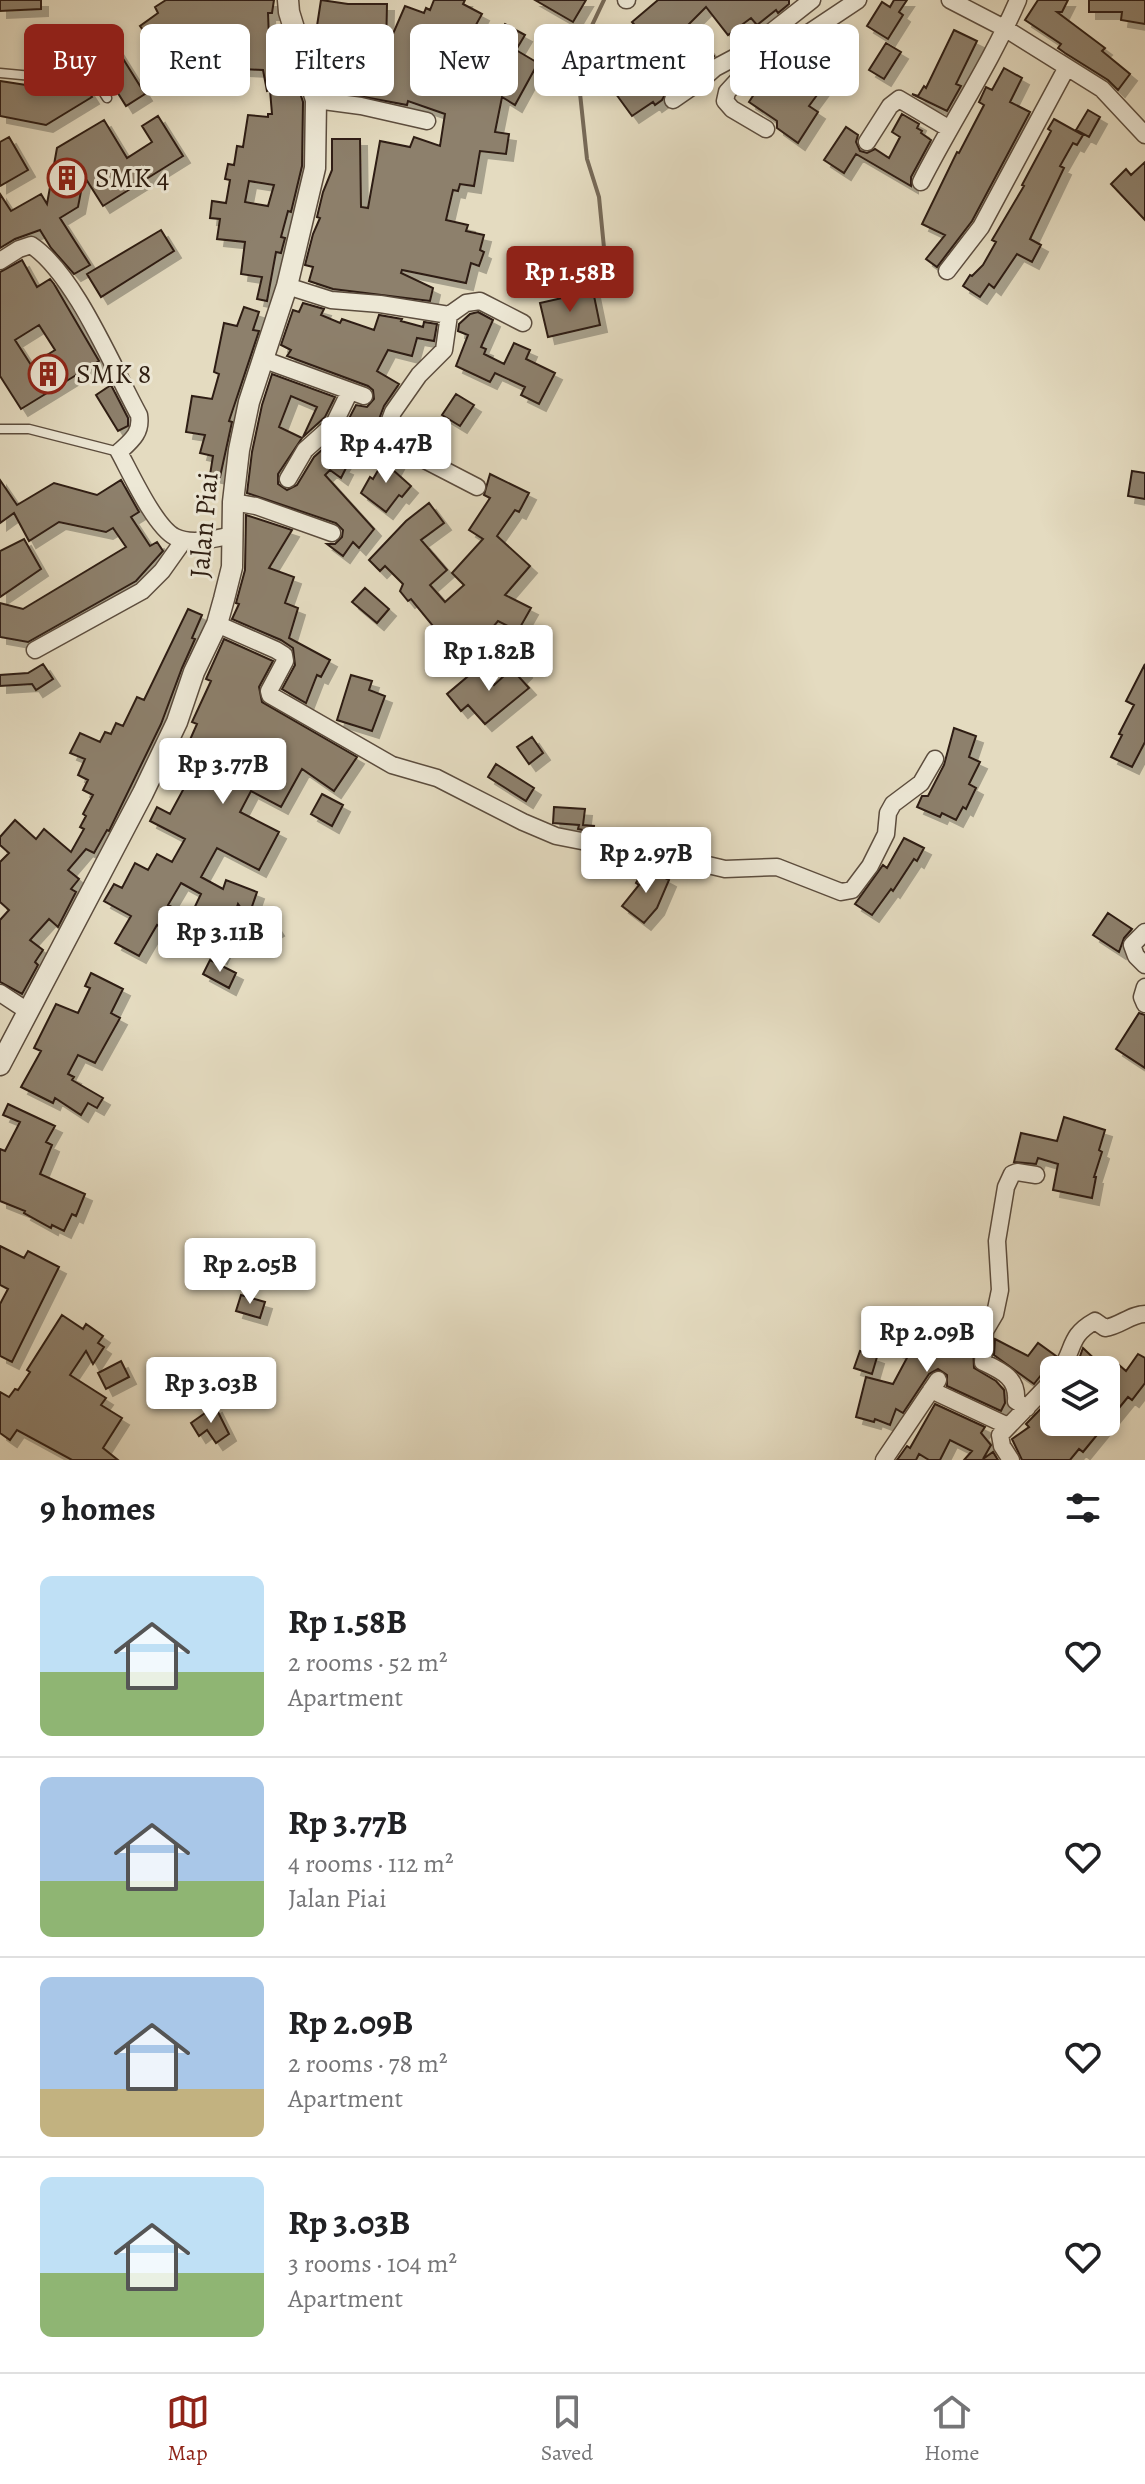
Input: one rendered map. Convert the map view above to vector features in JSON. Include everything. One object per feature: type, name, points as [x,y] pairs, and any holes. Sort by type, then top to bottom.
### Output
[{"type":"street","name":"Jalan Piai","points":[[0,1065],[143,793],[177,722],[194,672],[217,624],[232,567],[233,502],[239,450],[262,359],[287,286],[315,168],[316,100],[288,0]]},
{"type":"street","points":[[673,100],[715,68],[747,51],[812,0]]},
{"type":"street","points":[[766,129],[732,109],[725,101],[727,92],[738,80],[858,0]]},
{"type":"street","points":[[950,0],[1006,29],[1102,89],[1145,135]]},
{"type":"street","points":[[921,182],[948,128],[1006,29],[1018,0]]},
{"type":"street","points":[[947,271],[981,227],[1067,67]]},
{"type":"street","points":[[867,142],[890,106],[899,99],[948,128]]},
{"type":"street","points":[[316,100],[361,106],[427,121]]},
{"type":"street","points":[[0,261],[31,245],[40,251],[56,268],[91,323],[139,415],[138,431],[119,452],[146,502],[165,528],[172,536],[184,540],[211,540],[232,535]]},
{"type":"street","points":[[287,286],[331,300],[449,315],[466,303],[480,301],[523,323]]},
{"type":"street","points":[[449,315],[444,350],[419,375],[393,412],[386,431],[390,442],[477,487]]},
{"type":"street","points":[[262,359],[357,394],[334,424],[305,450],[288,479]]},
{"type":"street","points":[[233,502],[256,506],[332,533]]},
{"type":"street","points":[[35,650],[142,591],[162,571],[184,540]]},
{"type":"street","points":[[217,624],[284,655],[285,661],[269,691],[270,695],[392,765],[437,778],[523,822],[556,836],[612,847],[636,848],[725,869],[777,867],[841,892],[852,890],[870,866],[886,834],[888,813],[893,804],[921,783],[935,759]]},
{"type":"street","points":[[1145,932],[1132,945],[1136,956],[1145,965]]},
{"type":"street","points":[[1145,987],[1142,997],[1145,1004]]},
{"type":"street","points":[[0,993],[29,1012]]},
{"type":"street","points":[[1027,1408],[1016,1401],[1017,1389],[1006,1373],[983,1362],[983,1348],[985,1331],[995,1314],[1000,1290],[997,1241],[1006,1187],[1012,1174],[1017,1172],[1036,1175]]},
{"type":"street","points":[[1067,1356],[1083,1328],[1095,1321],[1105,1328],[1117,1326],[1136,1314],[1145,1314]]},
{"type":"street","points":[[884,1460],[935,1385],[1008,1426]]},
{"type":"street","points":[[1011,1460],[1002,1446],[1000,1435],[1040,1394]]},
{"type":"lane","points":[[0,73],[32,76],[78,60],[88,68],[107,98]]},
{"type":"lane","points":[[0,429],[29,429],[119,452]]},
{"type":"building","points":[[0,0],[41,0],[41,9],[0,11]]},
{"type":"building","points":[[166,0],[274,0],[266,24],[266,86],[263,70],[250,69],[250,24],[143,24],[158,13],[155,7]]},
{"type":"building","points":[[321,0],[387,4],[387,24],[317,24]]},
{"type":"building","points":[[434,0],[465,0],[463,4],[482,14],[476,24],[410,24],[410,96],[518,96],[518,51],[534,61],[534,70],[515,105],[502,97],[495,132],[509,134],[506,154],[480,151],[474,186],[460,184],[458,191],[453,190],[446,220],[468,225],[466,231],[484,235],[480,250],[484,252],[479,266],[471,263],[466,283],[402,270],[401,273],[433,288],[430,301],[333,289],[309,281],[313,267],[305,265],[320,218],[317,217],[323,192],[332,170],[332,139],[360,139],[361,207],[368,208],[380,141],[410,147],[414,137],[440,146],[445,114],[408,101],[407,105],[359,96],[394,96],[394,31],[405,6],[424,13],[426,8],[430,10]]},
{"type":"building","points":[[535,0],[586,0],[573,22]]},
{"type":"building","points":[[658,0],[789,0],[789,4],[778,13],[776,10],[758,24],[751,18],[743,24],[730,24],[728,35],[706,7],[689,24],[632,22]]},
{"type":"building","points":[[894,0],[907,0],[899,12],[903,15],[888,39],[867,26],[882,2],[890,7]]},
{"type":"building","points":[[1038,0],[1068,0],[1062,12],[1057,12],[1105,48],[1102,51],[1130,74],[1118,90],[1108,80],[1058,48],[1061,44],[1025,20]]},
{"type":"building","points":[[1089,0],[1145,0],[1145,24],[1121,20],[1122,12],[1089,12]]},
{"type":"building","points":[[954,30],[977,41],[956,84],[961,86],[947,111],[912,94],[918,96],[924,86],[926,88]]},
{"type":"building","points":[[518,31],[525,35],[518,47]]},
{"type":"building","points":[[886,43],[901,52],[884,79],[869,70]]},
{"type":"building","points":[[124,60],[140,86],[142,96],[126,106],[120,96],[124,96]]},
{"type":"building","points":[[1004,68],[1022,78],[1010,102],[1030,112],[972,221],[937,267],[926,259],[945,235],[922,224],[984,105],[979,102],[986,87],[992,90]]},
{"type":"building","name":"SMK 4","points":[[0,81],[24,85],[24,96],[92,97],[46,125],[0,116]]},
{"type":"building","points":[[270,96],[301,96],[302,166],[291,212],[288,211],[281,237],[285,238],[281,253],[276,252],[267,301],[257,299],[262,277],[241,274],[245,242],[217,239],[220,219],[210,218],[212,201],[226,203],[230,180],[225,179],[228,164],[234,165],[237,146],[243,147],[248,115],[268,117],[272,114]],"holes":[[[249,181],[274,185],[268,206],[245,202]]]},
{"type":"building","points":[[617,96],[664,96],[655,105],[653,102],[632,116]]},
{"type":"building","points":[[753,96],[816,96],[809,106],[818,112],[798,143],[777,128],[777,121],[749,102]]},
{"type":"building","points":[[1088,110],[1100,117],[1089,137],[1076,130]]},
{"type":"building","points":[[902,114],[919,124],[917,128],[931,140],[911,177],[911,186],[856,154],[844,173],[824,160],[846,127],[858,135],[856,142],[860,151],[867,153],[875,149],[889,158],[900,137],[892,132]]},
{"type":"building","points":[[158,116],[183,156],[103,206],[84,176],[78,207],[60,218],[90,265],[74,274],[40,230],[0,248],[0,194],[11,211],[41,194],[47,204],[57,148],[104,120],[127,158],[152,142],[142,126]]},
{"type":"building","points":[[1054,119],[1083,135],[1077,145],[1073,143],[1060,166],[1064,168],[1030,239],[1041,245],[1032,262],[1017,254],[994,288],[989,284],[980,297],[963,286],[970,275],[983,265],[996,242],[992,240],[1024,186]]},
{"type":"building","name":"SMK 4","points":[[9,137],[28,170],[0,186],[0,142]]},
{"type":"building","points":[[1145,162],[1145,220],[1111,184],[1126,169],[1131,175]]},
{"type":"building","points":[[161,230],[174,251],[101,297],[87,274]]},
{"type":"building","points":[[22,260],[37,287],[50,279],[99,361],[21,409],[0,376],[0,272]],"holes":[[[39,325],[55,350],[31,365],[15,340]]]},
{"type":"building","points":[[593,291],[600,325],[548,337],[540,303]]},
{"type":"building","points":[[303,303],[324,309],[321,315],[340,323],[342,319],[374,330],[379,315],[423,327],[424,322],[437,324],[434,341],[417,338],[412,356],[388,350],[377,371],[399,384],[384,406],[376,427],[361,421],[351,450],[341,466],[346,468],[341,478],[330,470],[325,475],[374,529],[359,548],[353,542],[343,556],[327,544],[335,544],[342,537],[343,530],[336,523],[247,493],[252,452],[272,374],[335,397],[325,417],[303,437],[317,407],[291,396],[279,427],[302,438],[278,474],[278,484],[287,490],[297,485],[314,457],[342,432],[356,405],[367,407],[374,399],[373,390],[368,386],[287,356],[291,350],[281,345],[293,310],[299,312]]},
{"type":"building","points":[[244,307],[259,312],[253,330],[259,331],[229,421],[232,422],[220,477],[210,475],[213,456],[200,453],[205,435],[186,432],[192,396],[212,399],[219,374],[214,372],[224,323],[237,326]]},
{"type":"building","points":[[478,312],[493,320],[481,347],[486,349],[484,354],[504,364],[514,343],[530,350],[526,359],[555,373],[539,404],[521,395],[525,387],[495,373],[490,382],[456,366],[468,335],[458,331],[459,324],[470,314]]},
{"type":"building","points":[[111,385],[128,418],[128,426],[118,431],[96,395]]},
{"type":"building","points":[[456,394],[474,405],[460,426],[442,415]]},
{"type":"building","points":[[388,453],[399,459],[393,470],[411,486],[402,497],[399,495],[386,512],[361,493]]},
{"type":"building","points":[[1132,471],[1145,473],[1145,499],[1128,496]]},
{"type":"building","points":[[490,474],[529,493],[519,512],[515,510],[497,536],[530,566],[505,595],[531,608],[518,631],[498,621],[488,633],[480,627],[456,648],[440,629],[437,631],[411,599],[408,601],[400,591],[403,584],[385,566],[380,571],[369,560],[406,521],[429,503],[444,523],[421,540],[447,570],[430,585],[445,602],[464,585],[452,573],[483,539],[469,530],[490,498],[484,495]]},
{"type":"building","points":[[0,480],[17,505],[54,483],[97,495],[121,480],[139,512],[131,517],[150,546],[157,542],[163,551],[136,581],[28,642],[0,637],[0,603],[23,609],[126,547],[113,528],[106,532],[59,522],[29,541],[14,513],[0,523]]},
{"type":"building","points":[[246,515],[292,530],[269,568],[294,577],[285,603],[298,608],[289,638],[330,660],[321,677],[317,675],[306,703],[282,689],[295,665],[293,648],[232,619],[239,604],[236,603],[245,570]]},
{"type":"building","points":[[24,539],[41,569],[0,597],[0,551]]},
{"type":"building","points":[[365,588],[389,609],[377,623],[352,602]]},
{"type":"building","points":[[188,609],[202,615],[161,724],[109,831],[94,853],[86,849],[68,870],[79,879],[71,889],[76,892],[58,927],[49,919],[30,940],[43,950],[22,994],[0,982],[0,920],[9,910],[0,902],[0,862],[9,853],[0,845],[0,837],[15,820],[36,839],[44,829],[71,852],[84,829],[80,827],[86,816],[83,814],[93,795],[83,790],[88,780],[78,775],[85,759],[70,753],[80,733],[100,742],[105,732],[111,734],[116,723],[123,726],[137,697],[144,700]]},
{"type":"building","points":[[224,639],[273,661],[259,687],[262,702],[357,757],[334,791],[302,769],[281,807],[251,791],[240,812],[279,832],[259,870],[217,848],[201,877],[223,889],[226,880],[257,892],[248,918],[238,904],[228,933],[231,935],[220,957],[187,939],[185,943],[157,925],[139,956],[115,943],[131,916],[104,901],[114,884],[122,888],[135,863],[148,870],[157,854],[172,862],[185,839],[150,821],[157,807],[170,814],[196,766],[181,760],[197,724],[192,722],[211,681],[206,679]],"holes":[[[181,883],[201,894],[190,917],[168,905]]]},
{"type":"building","points":[[518,663],[525,671],[519,677],[529,688],[485,724],[468,705],[461,711],[447,694],[479,667],[494,685]]},
{"type":"building","points":[[43,664],[53,679],[36,690],[32,684],[0,686],[0,675],[28,673]]},
{"type":"building","points":[[1145,664],[1145,742],[1132,767],[1111,757],[1134,705],[1126,701]]},
{"type":"building","points":[[351,675],[372,681],[369,690],[385,696],[372,731],[337,720]]},
{"type":"building","points":[[954,728],[976,736],[969,757],[980,762],[969,784],[976,788],[966,809],[963,807],[956,820],[917,807],[922,796],[928,796],[944,765]]},
{"type":"building","points":[[532,737],[543,753],[529,764],[517,747]]},
{"type":"building","points":[[496,764],[534,788],[526,801],[488,777]]},
{"type":"building","points":[[322,794],[343,805],[332,826],[311,814]]},
{"type":"building","points":[[554,807],[585,809],[583,825],[594,826],[593,832],[578,829],[579,825],[553,823]]},
{"type":"building","points":[[904,838],[924,848],[917,861],[914,859],[872,915],[855,904],[883,865],[887,868]]},
{"type":"building","points":[[645,867],[669,880],[657,908],[644,923],[622,906],[639,885],[636,883]]},
{"type":"building","points":[[1108,913],[1132,929],[1124,938],[1119,952],[1093,935]]},
{"type":"building","points":[[270,918],[277,929],[261,939],[254,929]]},
{"type":"building","points":[[210,960],[236,973],[229,988],[203,974]]},
{"type":"building","points":[[91,973],[123,989],[111,1013],[120,1018],[95,1063],[78,1055],[68,1074],[74,1077],[72,1080],[103,1098],[97,1108],[88,1103],[81,1115],[55,1098],[53,1103],[21,1087],[41,1051],[34,1048],[56,1004],[78,1013],[90,988],[85,986]]},
{"type":"building","points":[[1139,1013],[1145,1015],[1145,1068],[1116,1049]]},
{"type":"building","points":[[8,1104],[55,1126],[46,1142],[52,1145],[40,1174],[85,1194],[76,1216],[72,1214],[64,1231],[52,1225],[51,1228],[25,1211],[0,1201],[0,1149],[5,1151],[20,1122],[3,1115]]},
{"type":"building","points":[[1064,1117],[1105,1130],[1092,1198],[1053,1190],[1058,1164],[1038,1158],[1036,1164],[1014,1162],[1021,1133],[1057,1141]]},
{"type":"building","points":[[0,1246],[24,1258],[28,1251],[59,1267],[12,1362],[0,1356],[0,1304],[8,1289],[0,1285]]},
{"type":"building","points":[[241,1295],[265,1302],[260,1318],[236,1311]]},
{"type":"building","points":[[62,1315],[83,1329],[86,1324],[103,1336],[98,1343],[104,1347],[93,1364],[86,1351],[70,1375],[106,1398],[101,1405],[122,1418],[103,1448],[118,1460],[72,1460],[17,1430],[10,1440],[0,1433],[0,1392],[9,1397],[15,1389],[18,1390]]},
{"type":"building","points":[[900,1323],[927,1335],[932,1323],[973,1346],[974,1368],[996,1381],[1004,1390],[1005,1403],[1001,1411],[947,1386],[947,1375],[938,1369],[929,1374],[903,1413],[896,1409],[890,1425],[875,1419],[874,1422],[856,1417],[866,1377],[893,1384],[908,1356],[889,1347]]},
{"type":"building","points":[[995,1339],[1028,1356],[1038,1343],[1056,1356],[1040,1356],[1040,1376],[1034,1384],[994,1355]]},
{"type":"building","points":[[1083,1348],[1091,1356],[1080,1356]]},
{"type":"building","points":[[860,1351],[877,1357],[872,1374],[854,1368]]},
{"type":"building","points":[[1138,1354],[1145,1358],[1145,1383],[1132,1400],[1128,1397],[1120,1407],[1120,1366],[1126,1371]]},
{"type":"building","points":[[121,1361],[129,1377],[106,1389],[98,1373]]},
{"type":"building","points":[[935,1404],[985,1427],[981,1433],[991,1445],[983,1459],[993,1452],[998,1460],[964,1460],[972,1451],[950,1440],[940,1460],[929,1460],[919,1454],[916,1460],[897,1460],[907,1446],[910,1448]]},
{"type":"building","points":[[215,1406],[229,1434],[216,1443],[207,1430],[199,1436],[191,1423]]},
{"type":"building","points":[[1040,1410],[1040,1436],[1096,1436],[1083,1452],[1079,1449],[1070,1460],[1022,1460],[1012,1439],[1029,1427],[1026,1424]]},
{"type":"waterway","points":[[560,285],[598,279],[606,268],[599,197],[587,159],[579,84],[586,38],[604,0]]},
{"type":"place","name":"SMK 4","points":[[67,178]]},
{"type":"place","name":"SMK 8","points":[[48,374]]}]
